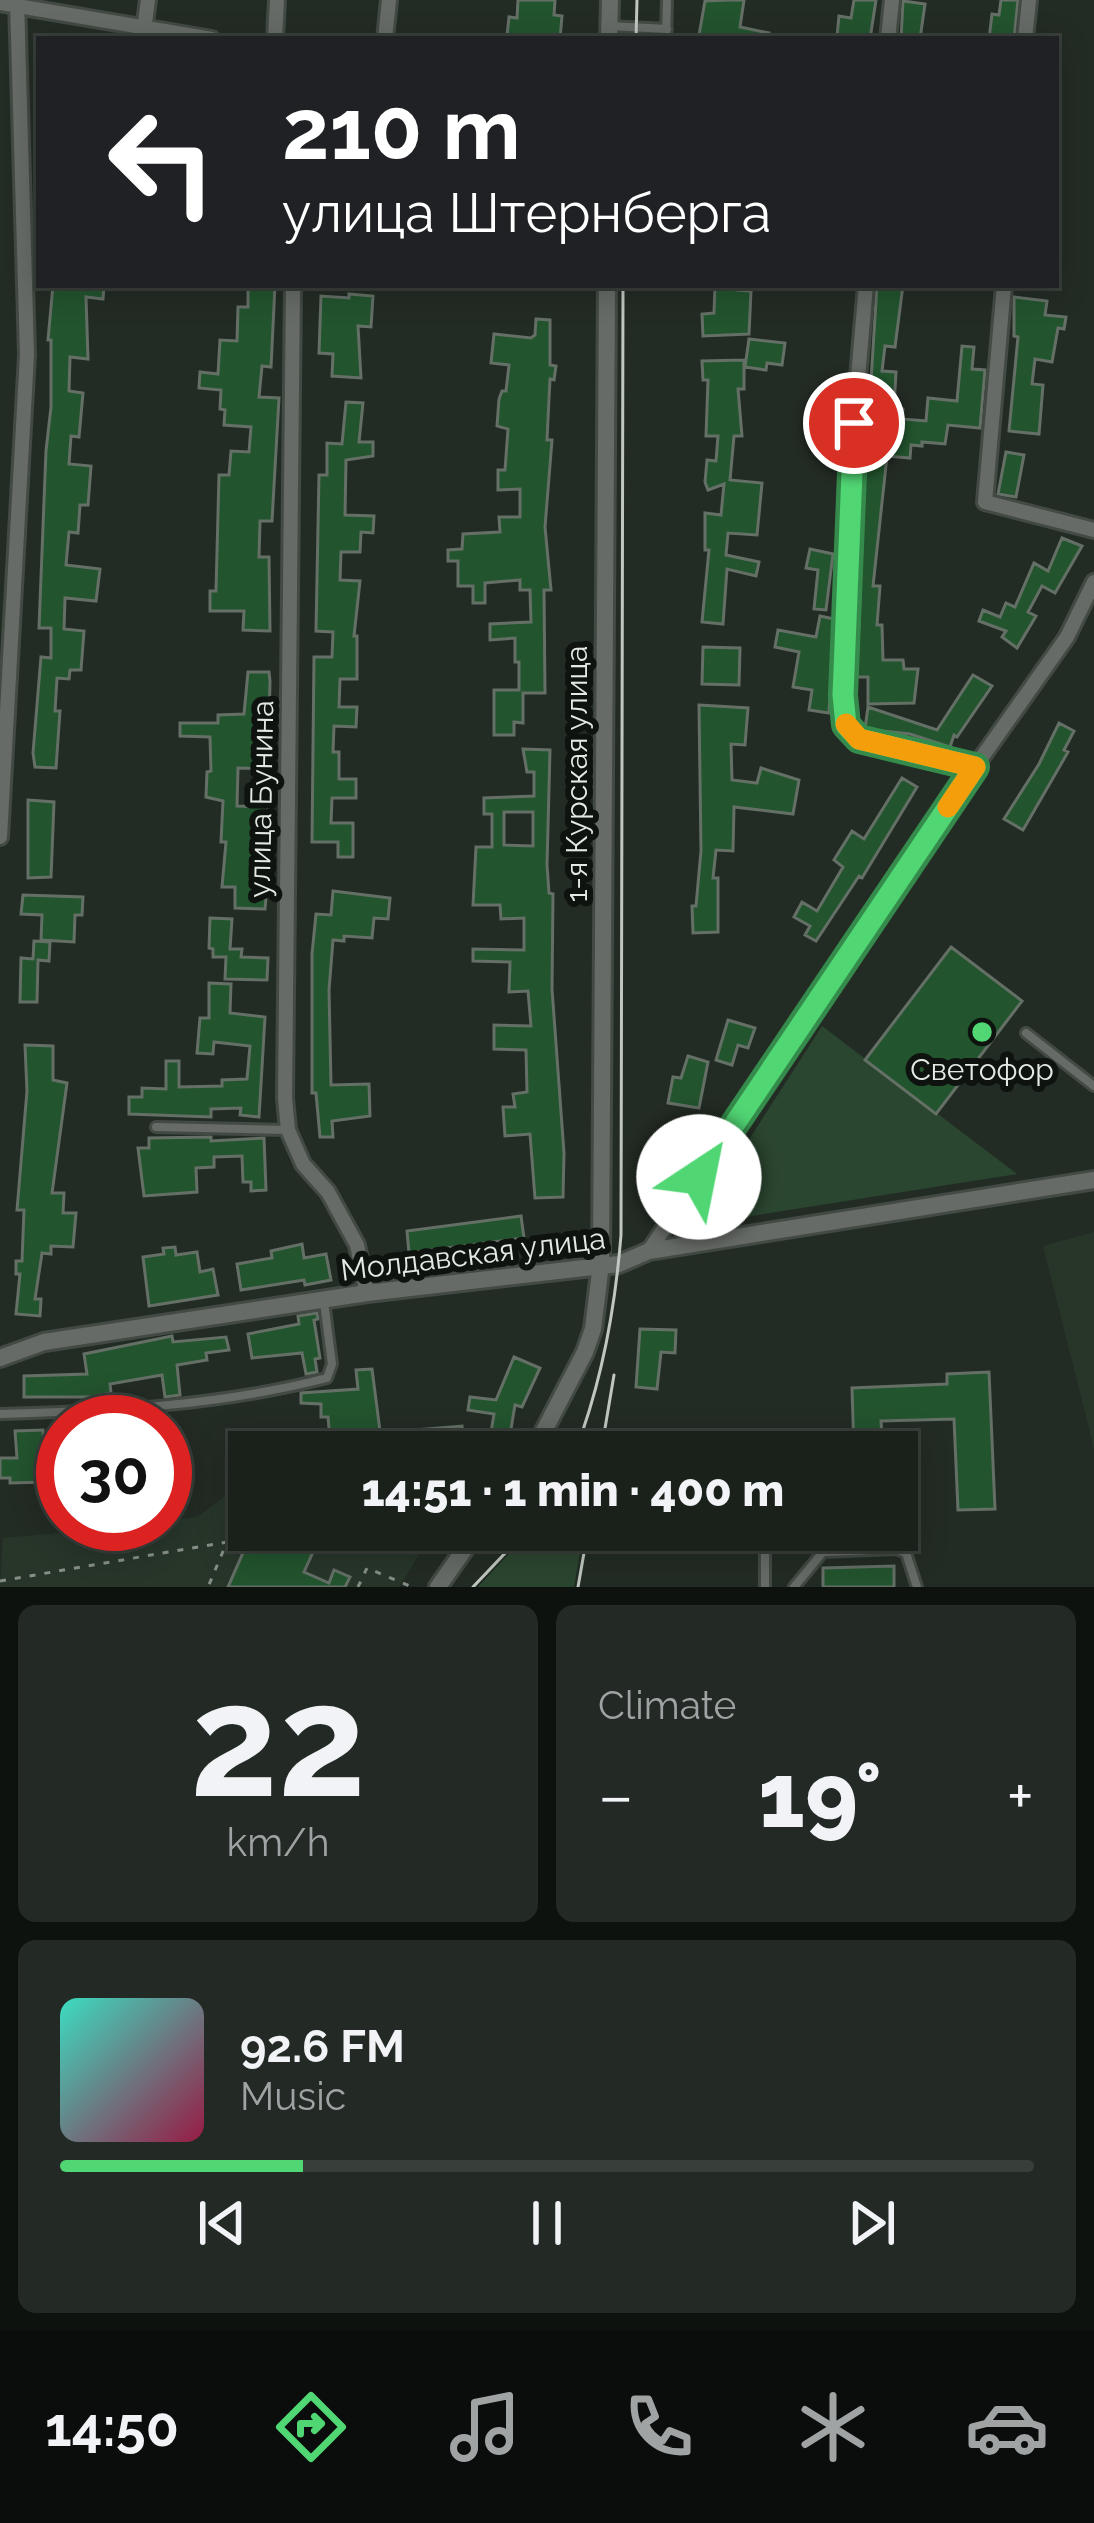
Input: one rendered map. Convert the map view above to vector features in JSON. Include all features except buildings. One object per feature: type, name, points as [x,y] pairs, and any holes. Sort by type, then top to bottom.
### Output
[{"type":"street","points":[[144,30],[148,0]]},
{"type":"street","points":[[275,36],[277,0]]},
{"type":"street","points":[[385,36],[389,0]]},
{"type":"street","points":[[610,0],[610,32]]},
{"type":"street","points":[[888,36],[892,0]]},
{"type":"street","points":[[1025,36],[1029,0]]},
{"type":"street","points":[[0,3],[189,36]]},
{"type":"street","points":[[0,837],[27,355],[17,3]]},
{"type":"street","name":"улица Бунина","points":[[293,288],[285,1098],[288,1130],[303,1164],[328,1192],[357,1245],[367,1293]]},
{"type":"street","name":"1-я Курская улица","points":[[544,1431],[586,1352],[601,1264],[607,288]]},
{"type":"street","points":[[866,288],[850,469],[846,725],[859,739],[975,767]]},
{"type":"street","points":[[1004,288],[986,502],[1094,530]]},
{"type":"street","points":[[649,1251],[1067,637],[1094,583]]},
{"type":"street","name":"Молдавская улица","points":[[0,1358],[44,1342],[367,1293],[630,1261],[649,1251],[1094,1180]]},
{"type":"street","points":[[438,1587],[463,1551]]},
{"type":"lane","points":[[610,32],[666,34],[667,0]]},
{"type":"lane","points":[[1026,1033],[1094,1086]]},
{"type":"lane","points":[[156,1127],[288,1130]]},
{"type":"lane","points":[[0,1414],[145,1410],[268,1393],[327,1378],[332,1364],[324,1300]]},
{"type":"lane","points":[[765,1551],[765,1587]]},
{"type":"lane","points":[[794,1587],[827,1551]]},
{"type":"lane","points":[[903,1551],[916,1587]]},
{"type":"path","points":[[0,1581],[227,1542],[208,1587]]},
{"type":"path","points":[[358,1587],[367,1568],[412,1587]]},
{"type":"shaded area","points":[[1094,1232],[1094,1448],[1043,1246]]},
{"type":"shaded area","points":[[228,1493],[228,1551],[421,1551],[399,1587],[0,1587],[3,1538],[36,1535],[36,1551],[192,1551],[192,1518]]},
{"type":"green space","points":[[822,1026],[1017,1174],[694,1225]]},
{"type":"green space","points":[[511,1551],[580,1551],[574,1587],[478,1587]]},
{"type":"tram line","points":[[636,36],[637,0]]},
{"type":"tram line","points":[[582,1431],[606,1345],[621,1235],[623,288]]},
{"type":"tram line","points":[[605,1431],[614,1375]]},
{"type":"tram line","points":[[473,1587],[507,1551]]},
{"type":"tram line","points":[[578,1587],[584,1551]]},
{"type":"slow traffic","points":[[846,724],[859,739],[975,767],[948,807]]},
{"type":"place","name":"Светофор","points":[[982,1032]]},
{"type":"route","points":[[699,1177],[975,767],[859,739],[846,725],[843,695],[854,423]]}]
